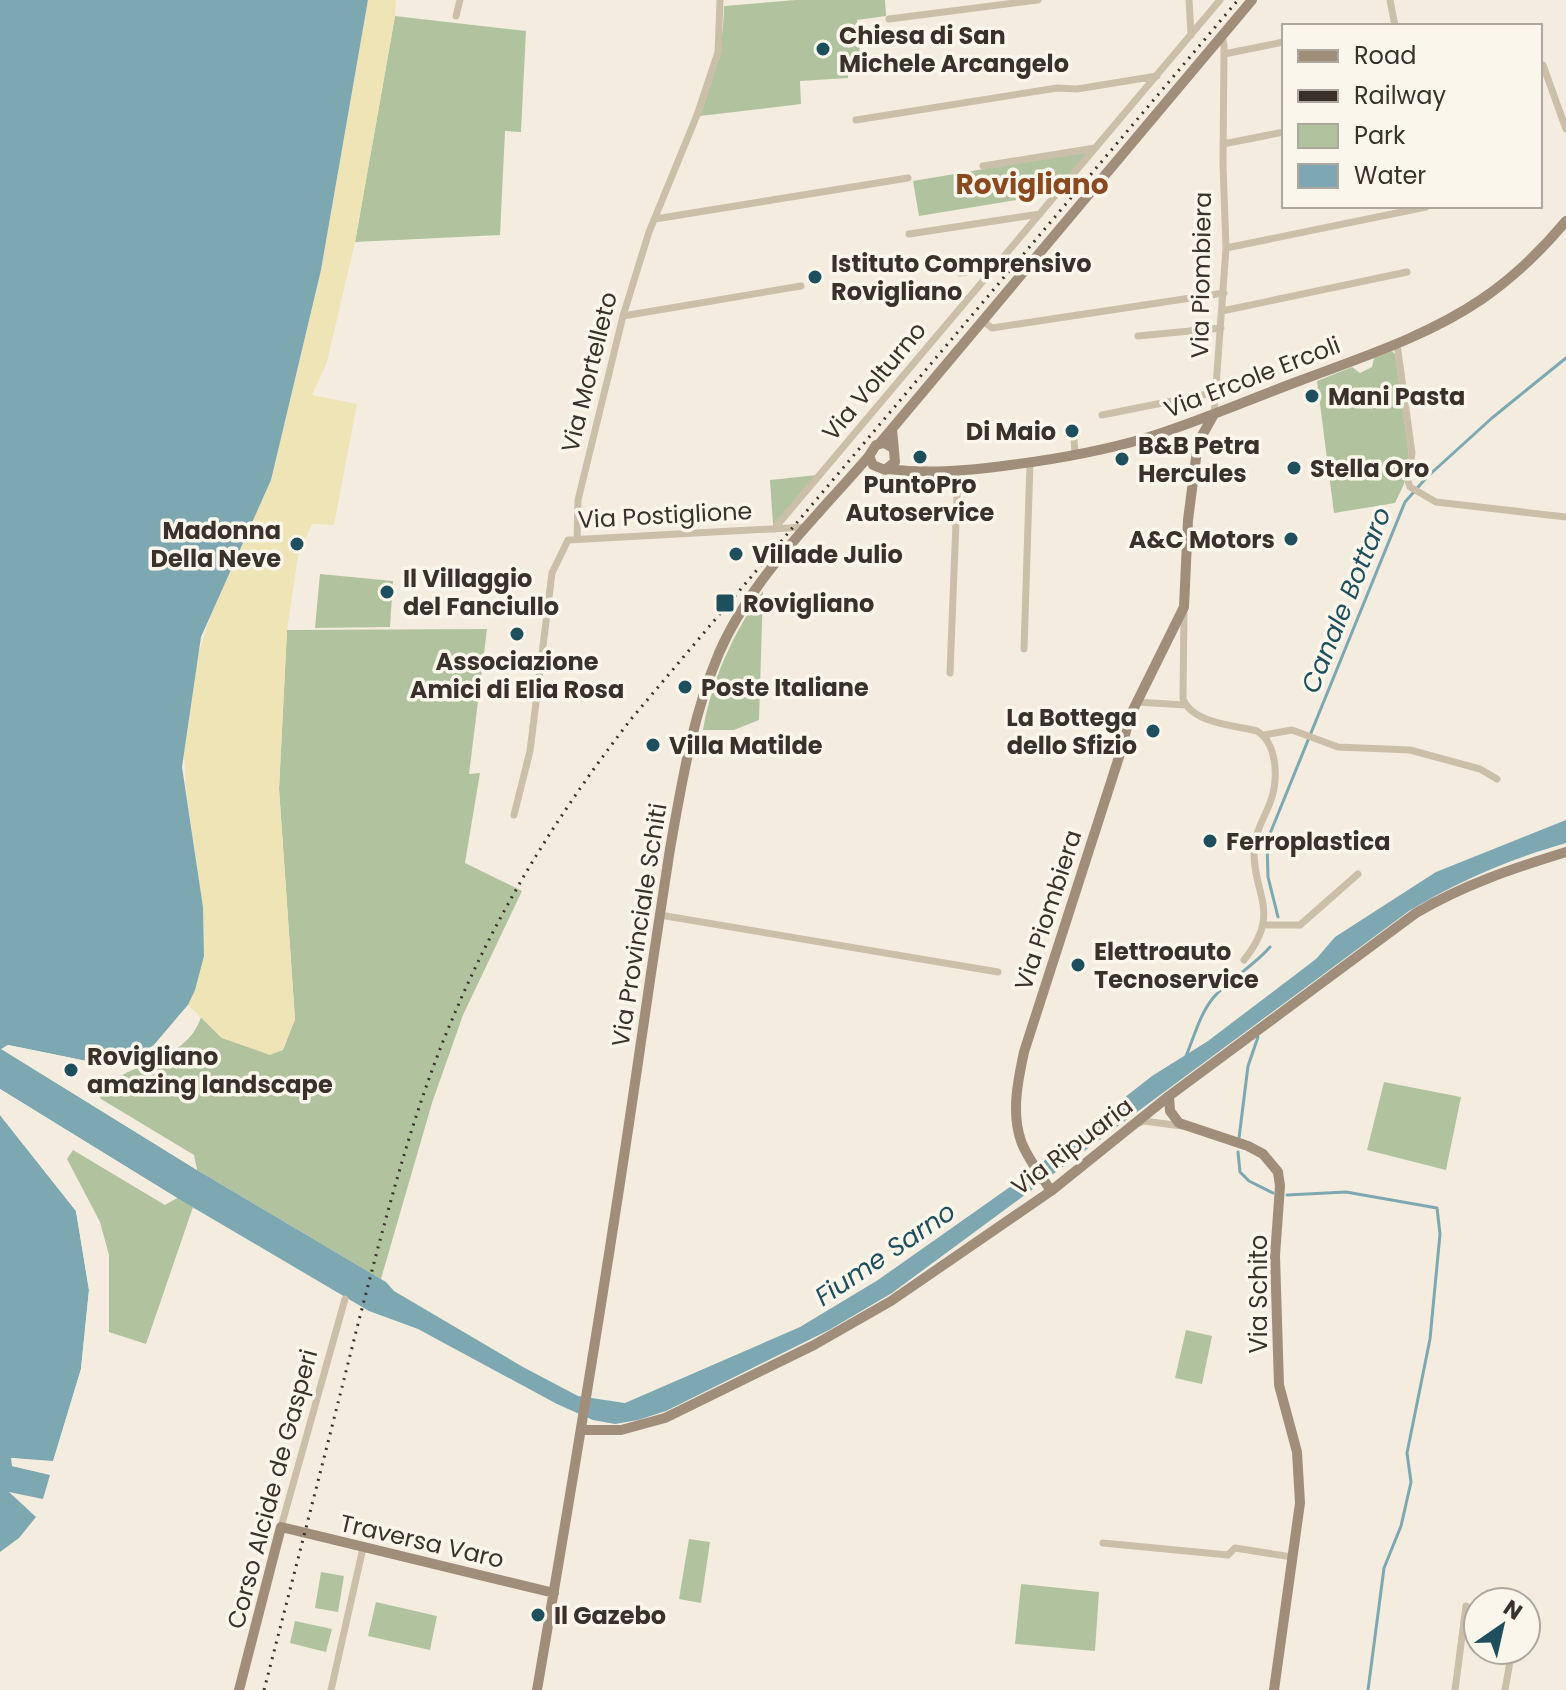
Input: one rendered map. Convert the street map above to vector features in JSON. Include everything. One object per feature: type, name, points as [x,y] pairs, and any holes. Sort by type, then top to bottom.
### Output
[{"type":"street","points":[[456,16],[460,0]]},
{"type":"street","name":"Via Mortelleto","points":[[577,539],[578,500],[623,316],[655,219],[697,115],[718,52],[720,0]]},
{"type":"street","points":[[889,19],[1038,0]]},
{"type":"street","points":[[1189,0],[1191,35]]},
{"type":"street","name":"Via Volturno","points":[[774,529],[1220,0]]},
{"type":"street","name":"Via Provinciale Schiti","points":[[537,1690],[586,1390],[603,1308],[687,747],[695,715],[719,653],[768,573],[1252,0]]},
{"type":"street","points":[[1390,0],[1395,24]]},
{"type":"street","name":"Via Piombiera","points":[[1185,705],[1184,607],[1188,520],[1196,458],[1205,427],[1214,414],[1224,293],[1222,36]]},
{"type":"street","points":[[1224,54],[1282,42]]},
{"type":"street","points":[[1543,65],[1566,129]]},
{"type":"street","points":[[856,120],[1057,88],[1077,89],[1157,76]]},
{"type":"street","points":[[1223,144],[1282,132]]},
{"type":"street","points":[[983,166],[1096,148]]},
{"type":"street","points":[[655,219],[908,178]]},
{"type":"street","points":[[1226,248],[1421,208]]},
{"type":"street","points":[[909,234],[1040,214]]},
{"type":"street","name":"Via Ercole Ercoli","points":[[888,469],[958,471],[1030,463],[1148,437],[1214,414],[1412,339],[1480,300],[1512,277],[1566,221]]},
{"type":"street","points":[[960,273],[996,267]]},
{"type":"street","points":[[1222,311],[1407,272]]},
{"type":"street","points":[[623,316],[801,286]]},
{"type":"street","points":[[983,321],[992,328],[1224,293]]},
{"type":"street","points":[[1138,336],[1221,328]]},
{"type":"street","points":[[1397,344],[1412,453],[1410,487],[1436,502],[1566,517]]},
{"type":"street","points":[[1102,415],[1217,392]]},
{"type":"street","points":[[855,473],[875,468],[888,469],[895,462],[892,429]]},
{"type":"street","points":[[1074,439],[1075,454]]},
{"type":"street","points":[[880,443],[887,444],[895,451],[910,471]]},
{"type":"street","points":[[869,456],[875,468]]},
{"type":"street","points":[[1024,649],[1030,463]]},
{"type":"street","points":[[950,673],[958,471]]},
{"type":"street","name":"Via Postiglione","points":[[514,815],[530,751],[552,573],[564,543],[577,539],[807,527]]},
{"type":"street","name":"Via Piombiera","points":[[1051,1191],[1022,1144],[1017,1125],[1017,1087],[1024,1052],[1136,702],[1184,607]]},
{"type":"street","points":[[1136,702],[1185,705],[1199,716],[1257,731],[1264,735],[1273,750],[1273,791],[1254,847],[1265,913],[1252,950],[1244,960]]},
{"type":"street","points":[[1264,735],[1292,730],[1338,747],[1396,748],[1480,769],[1497,779]]},
{"type":"street","name":"Via Ripuaria","points":[[581,1430],[621,1430],[665,1418],[800,1352],[891,1301],[1051,1191],[1169,1096],[1416,913],[1490,876],[1566,852]]},
{"type":"street","points":[[1263,925],[1300,925],[1358,874]]},
{"type":"street","points":[[660,915],[998,972]]},
{"type":"street","points":[[1169,1096],[1172,1116],[1188,1127]]},
{"type":"street","points":[[1132,1125],[1144,1121],[1188,1127]]},
{"type":"street","name":"Via Schito","points":[[1188,1127],[1248,1146],[1263,1154],[1278,1172],[1280,1186],[1275,1256],[1279,1385],[1297,1452],[1300,1503],[1274,1690]]},
{"type":"street","name":"Corso Alcide de Gasperi","points":[[239,1690],[345,1299]]},
{"type":"street","name":"Traversa Varo","points":[[281,1527],[554,1593]]},
{"type":"street","points":[[1103,1543],[1228,1555],[1235,1548],[1292,1557]]},
{"type":"street","points":[[331,1690],[363,1548]]},
{"type":"street","points":[[1455,1690],[1462,1637]]},
{"type":"street","points":[[1505,1690],[1509,1666]]},
{"type":"green space","points":[[796,0],[885,0],[886,16],[857,20],[861,66],[848,66],[848,78],[800,81],[801,104],[700,116],[720,50],[724,6]]},
{"type":"green space","points":[[395,16],[526,31],[521,132],[505,131],[500,235],[355,242]]},
{"type":"green space","points":[[1090,151],[1053,194],[919,216],[913,181]]},
{"type":"green space","points":[[1392,351],[1395,354],[1409,455],[1404,484],[1395,503],[1334,513],[1317,381],[1352,367],[1360,373],[1372,367],[1374,358]]},
{"type":"green space","points":[[817,475],[778,521],[773,524],[770,480]]},
{"type":"green space","points":[[320,574],[393,581],[390,627],[315,628]]},
{"type":"green space","points":[[763,591],[759,720],[734,730],[703,730],[725,657]]},
{"type":"green space","points":[[487,629],[469,774],[480,773],[465,863],[522,891],[463,1015],[432,1103],[381,1279],[197,1170],[194,1155],[101,1099],[97,1092],[109,1082],[183,1044],[194,1032],[201,1017],[222,1038],[270,1054],[283,1050],[295,1019],[279,789],[287,630]]},
{"type":"green space","points":[[1384,1082],[1461,1097],[1446,1170],[1367,1150]]},
{"type":"green space","points":[[73,1150],[165,1205],[177,1198],[193,1207],[146,1344],[109,1332],[109,1255],[100,1222],[67,1159]]},
{"type":"green space","points":[[1186,1330],[1212,1336],[1202,1384],[1175,1378]]},
{"type":"green space","points":[[689,1539],[710,1542],[701,1603],[679,1599]]},
{"type":"green space","points":[[321,1572],[344,1576],[338,1612],[315,1608]]},
{"type":"green space","points":[[1021,1584],[1099,1592],[1095,1651],[1015,1644]]},
{"type":"green space","points":[[376,1602],[437,1616],[430,1650],[368,1636]]},
{"type":"green space","points":[[295,1621],[332,1629],[326,1652],[290,1643]]},
{"type":"sand","points":[[368,0],[396,0],[395,16],[355,242],[327,362],[312,395],[357,404],[334,525],[312,524],[298,556],[287,630],[279,789],[295,1020],[282,1050],[270,1055],[222,1038],[188,1005],[204,956],[203,907],[184,755],[199,652],[211,614],[271,480],[322,266]]},
{"type":"water","points":[[0,0],[368,0],[321,270],[271,480],[201,637],[182,767],[203,907],[204,956],[195,990],[188,1005],[154,1045],[134,1058],[106,1065],[8,1045],[2,1049],[523,1367],[578,1396],[625,1403],[800,1327],[878,1280],[1017,1182],[1152,1076],[1208,1041],[1316,959],[1335,937],[1436,872],[1566,820],[1566,843],[1485,872],[1409,911],[892,1293],[829,1330],[666,1411],[615,1424],[593,1420],[557,1404],[418,1329],[369,1311],[0,1089]]},
{"type":"water","points":[[0,1115],[76,1211],[89,1290],[81,1369],[53,1462],[12,1458],[12,1466],[50,1475],[43,1499],[9,1492],[36,1517],[19,1538],[0,1552]]},
{"type":"pier","points":[[188,1005],[191,1008],[157,1048],[135,1062],[105,1069],[9,1049],[196,1165],[197,1170],[1,1049],[8,1045],[106,1065],[134,1058],[154,1045]]},
{"type":"pier","points":[[0,1089],[177,1198],[173,1200],[0,1094]]},
{"type":"pier","points":[[0,1111],[7,1115],[80,1209],[93,1289],[84,1369],[57,1463],[53,1466],[15,1463],[51,1471],[53,1475],[12,1466],[11,1458],[53,1461],[81,1369],[89,1290],[76,1211],[0,1115]]},
{"type":"waterway","name":"Canale Bottaro","points":[[1278,917],[1268,877],[1267,841],[1405,502],[1427,477],[1492,418],[1566,358]]},
{"type":"waterway","name":"Canale Bottaro","points":[[1186,1056],[1208,1004],[1270,947]]},
{"type":"waterway","points":[[1239,1138],[1248,1066],[1258,1037]]},
{"type":"waterway","points":[[1238,1152],[1240,1172],[1249,1181],[1273,1193]]},
{"type":"waterway","points":[[1287,1195],[1346,1192],[1437,1208],[1440,1234],[1430,1339],[1407,1453],[1411,1482],[1401,1526],[1384,1568],[1368,1690]]},
{"type":"railway","points":[[264,1690],[369,1280],[414,1123],[457,1008],[493,931],[535,857],[632,718],[1238,0]]},
{"type":"place","name":"Chiesa di San Michele Arcangelo","points":[[823,49]]},
{"type":"place","name":"Istituto Comprensivo Rovigliano","points":[[815,277]]},
{"type":"place","name":"Mani Pasta","points":[[1312,396]]},
{"type":"place","name":"Di Maio","points":[[1072,431]]},
{"type":"place","name":"PuntoPro Autoservice","points":[[920,457]]},
{"type":"place","name":"B&B Petra Hercules","points":[[1122,459]]},
{"type":"place","name":"Stella Oro","points":[[1294,468]]},
{"type":"place","name":"A&C Motors","points":[[1291,539]]},
{"type":"place","name":"Madonna Della Neve","points":[[297,544]]},
{"type":"place","name":"Villade Julio","points":[[736,554]]},
{"type":"place","name":"Il Villaggio del Fanciullo","points":[[387,592]]},
{"type":"place","name":"Rovigliano","points":[[725,603]]},
{"type":"place","name":"Associazione Amici di Elia Rosa","points":[[517,634]]},
{"type":"place","name":"Poste Italiane","points":[[685,687]]},
{"type":"place","name":"La Bottega dello Sfizio","points":[[1153,731]]},
{"type":"place","name":"Villa Matilde","points":[[653,745]]},
{"type":"place","name":"Ferroplastica","points":[[1210,841]]},
{"type":"place","name":"Elettroauto Tecnoservice","points":[[1078,965]]},
{"type":"place","name":"Rovigliano amazing landscape","points":[[71,1070]]},
{"type":"place","name":"Il Gazebo","points":[[538,1615]]},
{"type":"district","name":"Rovigliano","points":[[1032,184]]},
{"type":"water label","name":"Fiume Sarno","points":[[885,1254]]}]
